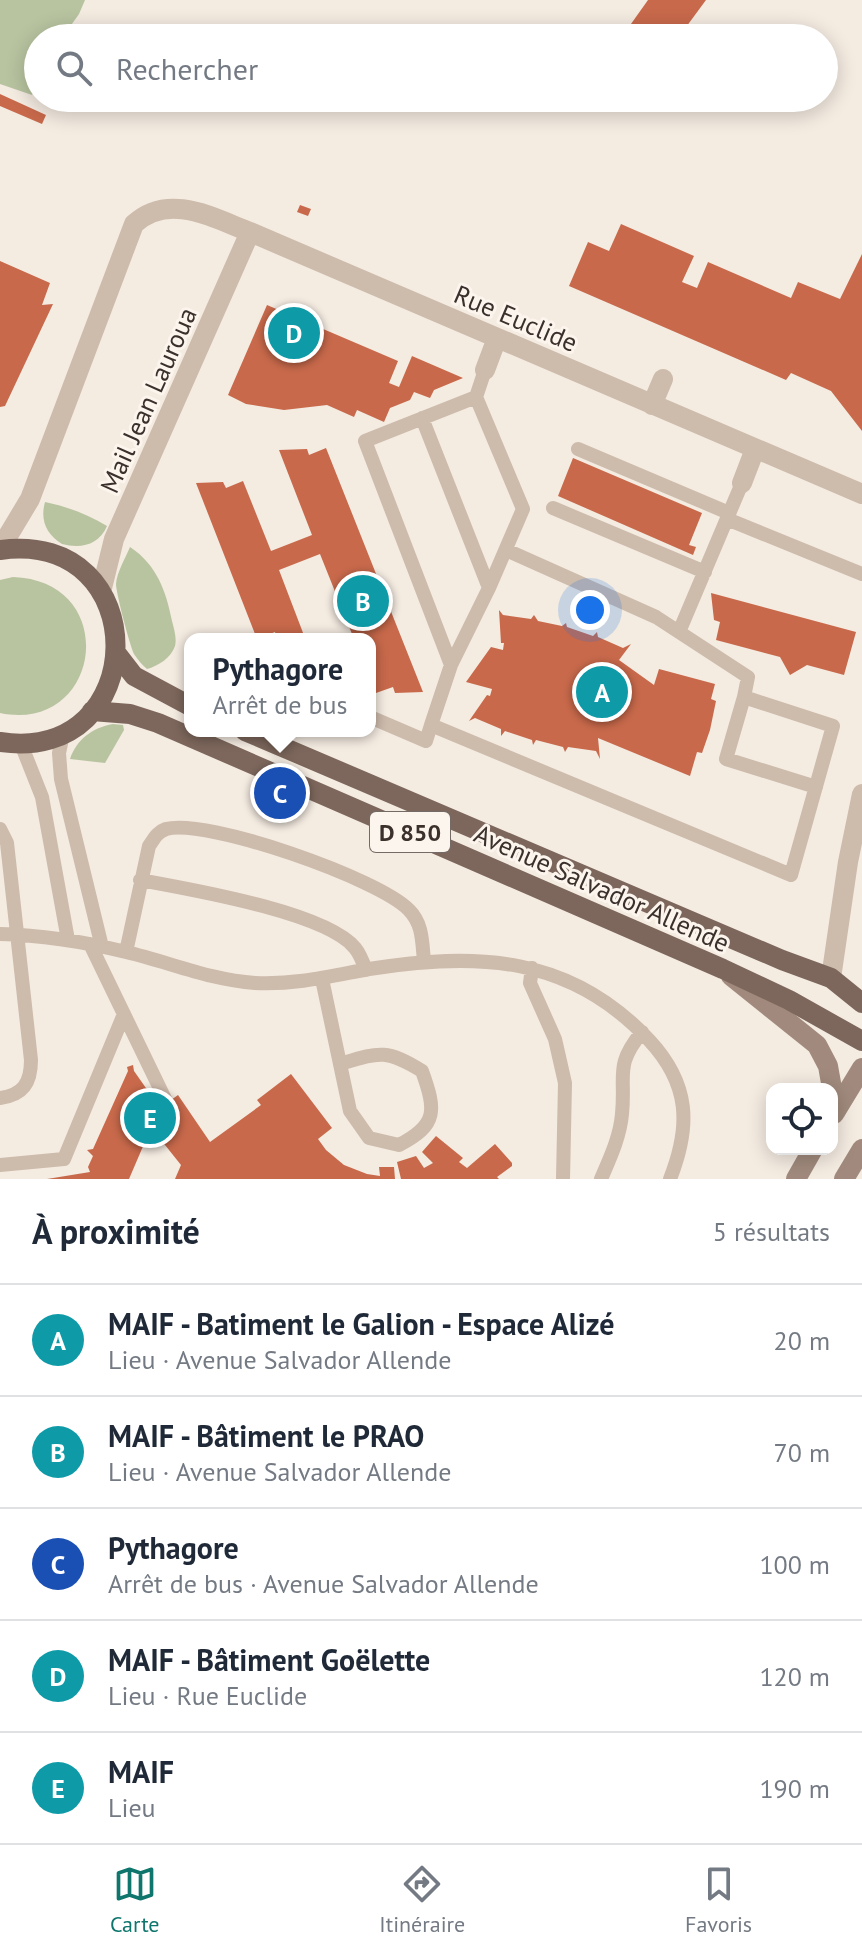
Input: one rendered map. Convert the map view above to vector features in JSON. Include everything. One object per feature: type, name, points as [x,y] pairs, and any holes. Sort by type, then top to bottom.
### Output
[{"type":"main road","points":[[0,550],[28,549],[56,555],[82,571],[101,592],[114,622],[117,654],[112,679],[92,711],[63,734],[35,743],[10,743]]},
{"type":"main road","points":[[117,654],[134,676],[184,703]]},
{"type":"main road","name":"Avenue Salvador Allende","points":[[92,711],[130,714],[184,734]]},
{"type":"main road","name":"Avenue Salvador Allende","points":[[190,737],[723,969],[789,1000],[862,1041]]},
{"type":"main road","name":"Avenue Salvador Allende","points":[[259,737],[831,978],[862,1003]]},
{"type":"main road","points":[[723,969],[817,1045],[828,1066],[830,1083]]},
{"type":"main road","points":[[831,978],[862,978]]},
{"type":"main road","points":[[838,1107],[862,1068]]},
{"type":"main road","points":[[844,1179],[862,1149]]},
{"type":"main road","points":[[796,1179],[810,1155]]},
{"type":"street","name":"Rue Euclide","points":[[0,550],[30,499],[134,224],[145,214],[164,208],[192,210],[250,232],[862,494]]},
{"type":"street","name":"Mail Jean Lauroua","points":[[101,592],[114,539],[250,232]]},
{"type":"street","points":[[485,370],[497,338]]},
{"type":"street","points":[[652,405],[663,379]]},
{"type":"street","points":[[742,483],[755,449]]},
{"type":"street","points":[[831,978],[862,794]]},
{"type":"lane","points":[[376,720],[426,741],[451,665],[523,509],[476,397],[485,370]]},
{"type":"lane","points":[[451,665],[365,441],[476,397]]},
{"type":"lane","points":[[422,418],[489,588]]},
{"type":"lane","points":[[578,449],[862,574]]},
{"type":"lane","points":[[679,632],[742,483]]},
{"type":"lane","points":[[553,508],[705,572]]},
{"type":"lane","points":[[506,550],[656,617],[748,677],[726,759],[816,787]]},
{"type":"lane","points":[[431,725],[791,875],[833,726],[744,697]]},
{"type":"lane","points":[[63,734],[59,753],[61,779],[96,946],[124,1014],[167,1103]]},
{"type":"lane","points":[[10,743],[42,797],[68,940]]},
{"type":"lane","points":[[0,829],[7,843],[6,885],[16,935],[31,1073],[28,1084],[20,1092],[0,1098]]},
{"type":"lane","points":[[126,952],[149,846],[157,834],[168,829],[199,830],[246,840],[319,863],[388,894],[407,907],[418,921],[424,961]]},
{"type":"lane","points":[[140,880],[252,903],[322,926],[354,946],[366,970]]},
{"type":"lane","points":[[0,934],[68,940],[234,981],[289,983],[424,961],[483,960],[532,968],[584,989],[624,1016],[642,1032],[669,1065],[683,1101],[684,1135],[670,1179]]},
{"type":"lane","points":[[532,968],[530,983],[555,1039],[565,1083],[563,1179]]},
{"type":"lane","points":[[322,979],[340,1064],[350,1111],[369,1138],[399,1145],[425,1128],[431,1113],[431,1096],[422,1071],[390,1054],[371,1055],[340,1064]]},
{"type":"lane","points":[[0,1165],[64,1159],[124,1014]]},
{"type":"lane","points":[[601,1179],[621,1125],[621,1068],[625,1055],[642,1032]]},
{"type":"green space","points":[[0,0],[85,0],[72,24],[24,24],[24,92],[0,84]]},
{"type":"green space","points":[[45,502],[77,511],[107,526],[99,538],[89,544],[62,544],[46,526],[43,515]]},
{"type":"green space","points":[[130,547],[147,562],[159,580],[167,599],[175,637],[175,646],[170,654],[160,664],[147,669],[132,649],[116,584]]},
{"type":"green space","points":[[13,577],[48,585],[71,603],[84,627],[86,654],[78,680],[60,701],[34,713],[0,713],[0,580]]},
{"type":"green space","points":[[123,725],[124,730],[105,763],[70,759],[86,736],[98,728]]},
{"type":"building","points":[[648,0],[706,0],[688,24],[631,24]]},
{"type":"building","points":[[0,94],[24,105],[24,112],[46,115],[42,124],[0,106]]},
{"type":"building","points":[[300,205],[311,209],[308,216],[297,212]]},
{"type":"building","points":[[621,224],[694,256],[682,282],[697,288],[708,262],[791,298],[798,282],[840,299],[862,254],[862,431],[831,391],[791,373],[786,380],[569,286],[588,242],[609,251]]},
{"type":"building","points":[[0,261],[50,283],[42,305],[53,304],[5,406],[0,407]]},
{"type":"building","points":[[267,305],[398,361],[389,383],[399,387],[412,356],[463,378],[434,390],[430,398],[414,392],[410,400],[390,408],[384,422],[357,410],[354,417],[327,405],[284,410],[246,404],[228,395]]},
{"type":"building","points":[[326,448],[423,692],[395,693],[393,687],[376,693],[376,633],[352,633],[320,554],[279,570],[303,633],[255,633],[196,483],[223,482],[226,488],[243,481],[271,551],[312,535],[279,450],[307,449],[309,455]]},
{"type":"building","points":[[573,458],[702,513],[689,545],[696,547],[693,555],[558,496]]},
{"type":"building","points":[[711,593],[856,632],[844,675],[807,665],[790,675],[780,657],[716,640],[720,622],[714,620]]},
{"type":"building","points":[[499,610],[503,615],[531,619],[534,615],[538,621],[562,626],[566,623],[567,627],[593,636],[597,632],[598,637],[623,648],[631,644],[619,660],[654,685],[659,669],[715,684],[711,699],[716,701],[710,730],[702,753],[697,752],[690,776],[598,738],[600,759],[596,751],[568,747],[565,752],[563,747],[536,740],[533,745],[532,740],[505,731],[501,736],[501,729],[475,718],[469,721],[487,695],[490,696],[492,689],[466,682],[491,647],[503,650]]},
{"type":"building","points":[[133,1065],[160,1108],[178,1095],[210,1142],[261,1105],[257,1100],[291,1074],[332,1128],[318,1139],[326,1150],[344,1165],[367,1174],[380,1176],[379,1167],[394,1167],[395,1179],[175,1179],[181,1165],[157,1135],[147,1137],[129,1179],[47,1179],[90,1172],[88,1167],[93,1156],[87,1150],[93,1149],[128,1071],[127,1067]]},
{"type":"building","points":[[436,1136],[463,1158],[459,1162],[467,1168],[495,1144],[512,1166],[497,1177],[499,1179],[401,1179],[397,1162],[416,1156],[424,1168],[433,1163],[422,1152]]},
{"type":"place","name":"MAIF - Bâtiment Goëlette","points":[[294,333]]},
{"type":"place","name":"MAIF - Bâtiment le PRAO","points":[[363,601]]},
{"type":"place","name":"MAIF - Batiment le Galion - Espace Alizé","points":[[602,692]]},
{"type":"place","name":"Pythagore","points":[[280,793]]},
{"type":"place","name":"MAIF","points":[[150,1118]]}]
